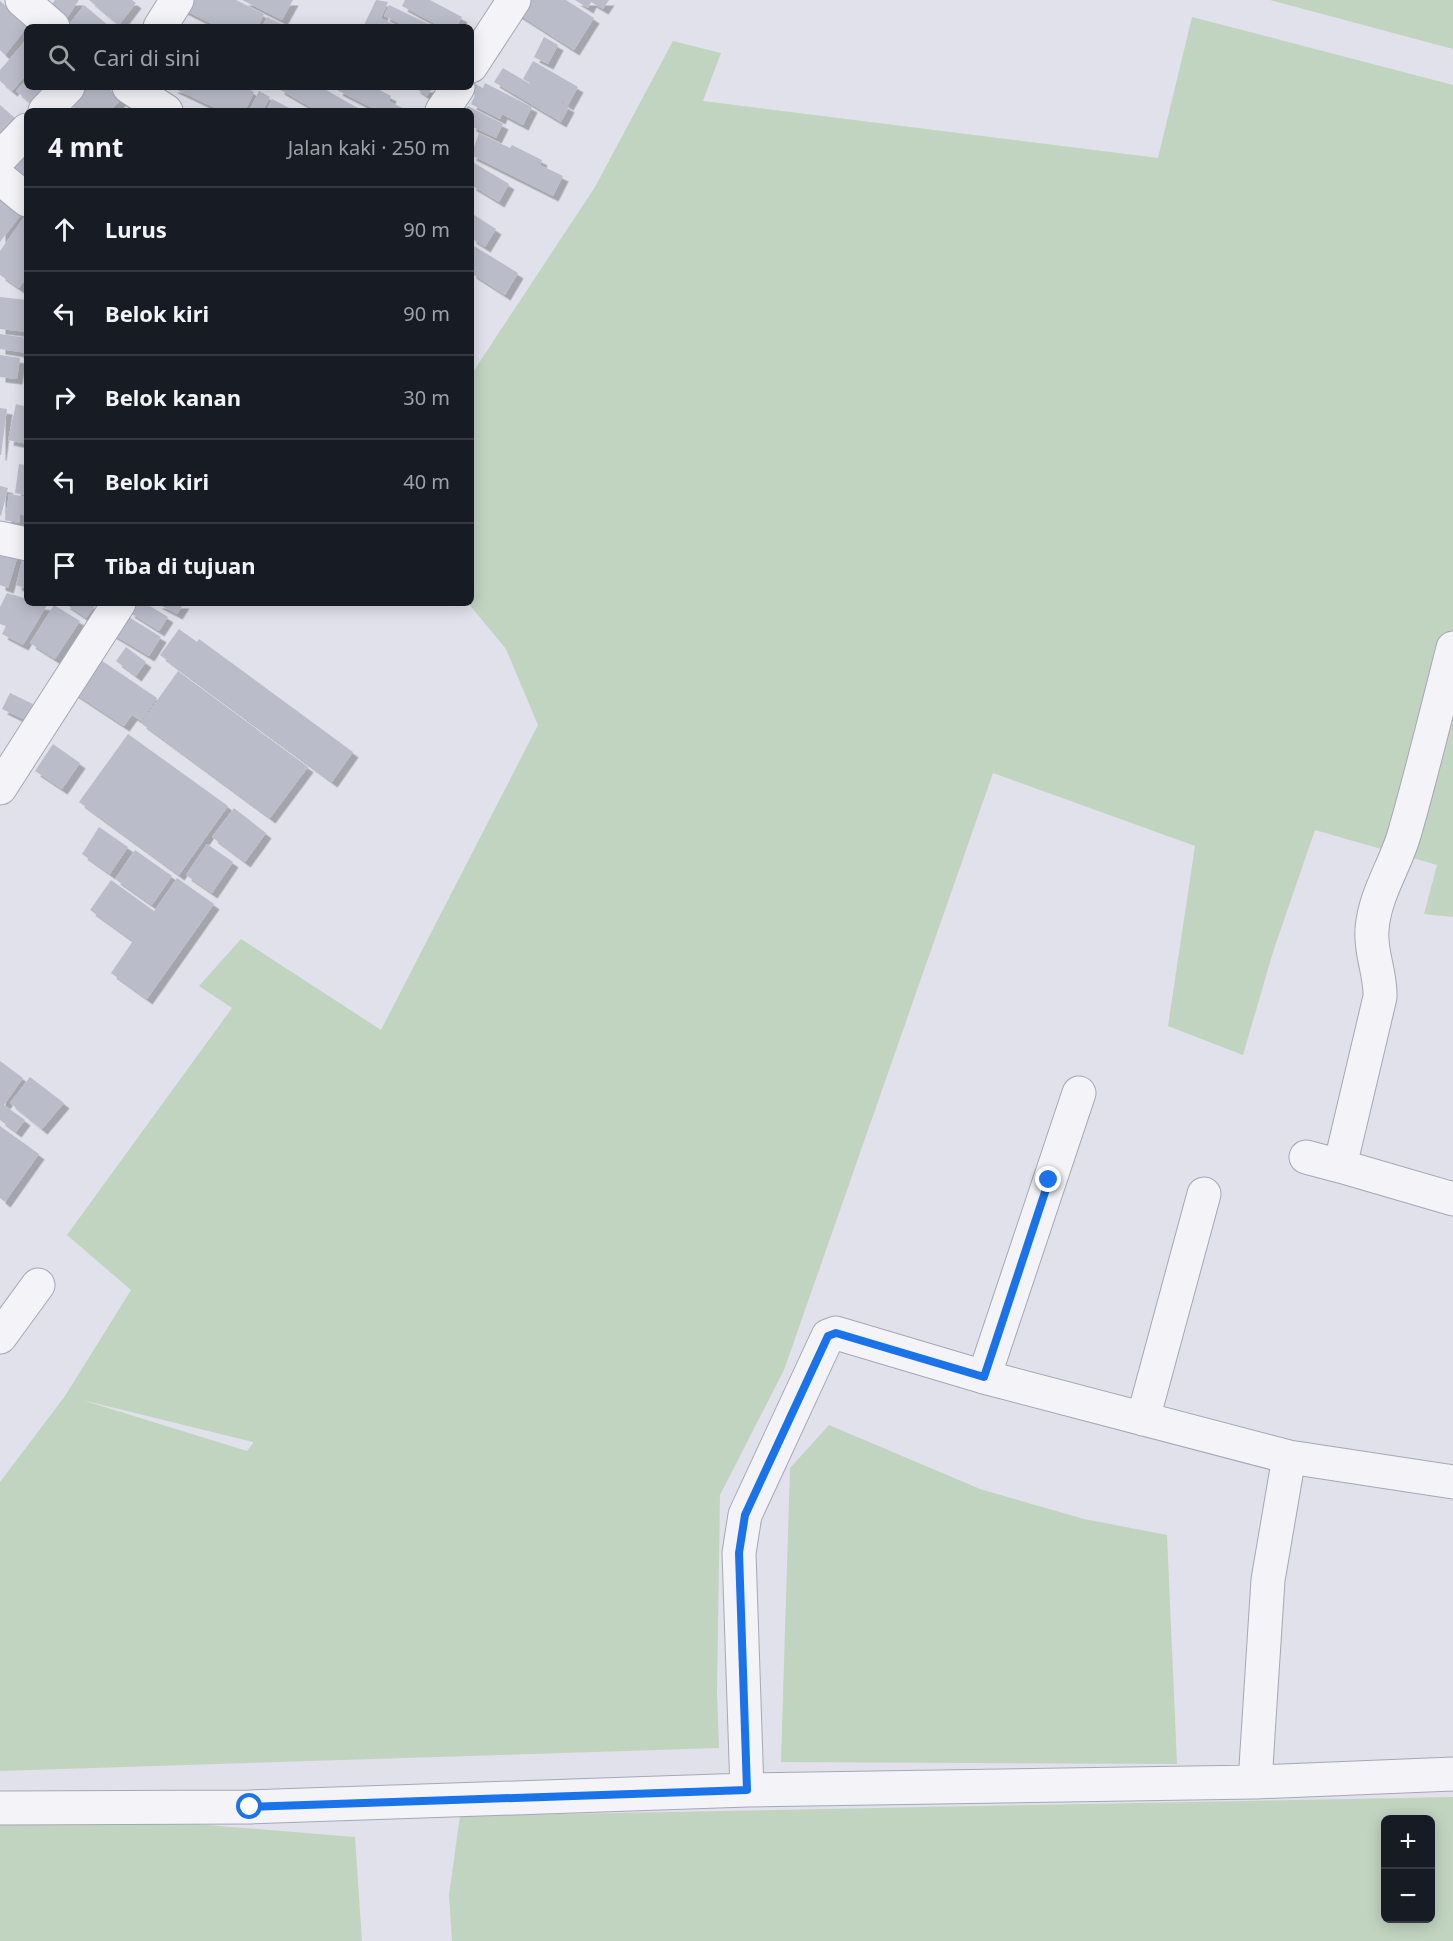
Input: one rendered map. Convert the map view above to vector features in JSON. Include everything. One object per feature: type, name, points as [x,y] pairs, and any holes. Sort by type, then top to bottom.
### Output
[{"type":"street","points":[[22,0],[50,24]]},
{"type":"street","points":[[162,24],[177,0]]},
{"type":"street","points":[[474,61],[514,0]]},
{"type":"street","points":[[48,108],[65,90]]},
{"type":"street","points":[[134,90],[161,108]]},
{"type":"street","points":[[444,108],[456,90]]},
{"type":"street","points":[[0,158],[24,133]]},
{"type":"street","points":[[0,178],[24,198]]},
{"type":"street","points":[[0,538],[24,543]]},
{"type":"street","points":[[0,788],[116,606]]},
{"type":"street","points":[[1340,1166],[1380,998],[1380,977],[1372,948],[1372,928],[1379,899],[1403,837],[1453,648]]},
{"type":"street","points":[[984,1377],[1078,1093]]},
{"type":"street","points":[[1306,1157],[1453,1199]]},
{"type":"street","points":[[1143,1419],[1204,1194]]},
{"type":"street","points":[[0,1337],[38,1285]]},
{"type":"street","points":[[747,1790],[739,1553],[741,1532],[752,1499],[828,1336],[836,1333],[984,1377],[1289,1457],[1453,1482]]},
{"type":"street","points":[[1255,1782],[1268,1580],[1289,1457]]},
{"type":"street","points":[[0,1808],[250,1807],[747,1790],[1255,1782],[1453,1774]]},
{"type":"green space","points":[[1270,0],[1453,0],[1453,49]]},
{"type":"green space","points":[[1192,17],[1453,85],[1453,917],[1424,914],[1437,865],[1315,830],[1273,952],[1243,1055],[1168,1026],[1195,846],[993,773],[784,1370],[720,1495],[717,1692],[719,1748],[0,1771],[0,1482],[65,1396],[131,1290],[67,1235],[232,1008],[199,986],[241,939],[381,1030],[538,725],[506,649],[470,606],[474,606],[474,370],[595,187],[673,41],[721,53],[703,101],[1158,158]],"holes":[[[82,1400],[253,1442],[247,1451]]]},
{"type":"green space","points":[[829,1425],[980,1489],[1084,1519],[1167,1535],[1177,1764],[781,1762],[790,1468]]},
{"type":"green space","points":[[1453,1797],[1453,1941],[452,1941],[449,1895],[460,1816]]},
{"type":"green space","points":[[0,1822],[207,1825],[355,1837],[362,1941],[0,1941]]},
{"type":"building","points":[[55,0],[79,0],[65,21],[48,10]]},
{"type":"building","points":[[89,0],[132,0],[136,3],[118,24]]},
{"type":"building","points":[[184,0],[236,0],[264,14],[259,24],[212,24],[180,8]]},
{"type":"building","points":[[242,0],[293,0],[282,20]]},
{"type":"building","points":[[376,0],[388,2],[381,18],[393,24],[364,24]]},
{"type":"building","points":[[405,0],[430,0],[462,17],[458,24],[435,24],[402,6]]},
{"type":"building","points":[[520,0],[566,0],[594,18],[574,50],[513,11]]},
{"type":"building","points":[[575,0],[609,0],[603,9],[591,2],[588,8]]},
{"type":"building","points":[[0,1],[27,24],[24,24],[24,31],[5,55],[0,50]]},
{"type":"building","points":[[84,5],[106,24],[69,24]]},
{"type":"building","points":[[389,5],[429,24],[401,24],[384,16]]},
{"type":"building","points":[[267,17],[282,24],[264,24]]},
{"type":"building","points":[[544,37],[558,45],[548,64],[534,57]]},
{"type":"building","points":[[24,42],[24,77],[12,91],[0,81],[0,70]]},
{"type":"building","points":[[533,61],[578,87],[568,105],[523,79]]},
{"type":"building","points":[[503,68],[569,107],[561,122],[494,82]]},
{"type":"building","points":[[24,82],[24,90],[47,90],[33,105],[16,91]]},
{"type":"building","points":[[485,83],[532,107],[523,125],[502,114],[500,119],[471,104],[475,95],[469,91],[474,90],[474,84],[483,88]]},
{"type":"building","points":[[70,90],[110,90],[121,100],[113,108],[75,108],[63,97]]},
{"type":"building","points":[[177,90],[250,90],[254,92],[246,108],[215,108]]},
{"type":"building","points":[[281,90],[326,90],[358,108],[312,108]]},
{"type":"building","points":[[337,90],[380,90],[391,96],[389,101],[402,108],[372,108]]},
{"type":"building","points":[[418,90],[431,90],[427,96]]},
{"type":"building","points":[[259,91],[270,97],[264,108],[250,108]]},
{"type":"building","points":[[272,99],[289,108],[268,108]]},
{"type":"building","points":[[0,105],[16,119],[0,139]]},
{"type":"building","points":[[474,109],[503,124],[496,138],[474,127]]},
{"type":"building","points":[[479,133],[510,148],[512,145],[542,160],[540,165],[563,176],[553,196],[474,156],[474,147]]},
{"type":"building","points":[[23,155],[24,193],[5,176]]},
{"type":"building","points":[[474,163],[509,184],[499,202],[474,187]]},
{"type":"building","points":[[0,192],[24,211],[0,242]]},
{"type":"building","points":[[474,215],[496,229],[485,247],[474,240]]},
{"type":"building","points":[[24,217],[24,281],[19,288],[0,275],[0,251]]},
{"type":"building","points":[[474,246],[518,273],[505,295],[474,275]]},
{"type":"building","points":[[0,297],[24,300],[24,332],[0,329]]},
{"type":"building","points":[[0,334],[24,338],[24,353],[0,349]]},
{"type":"building","points":[[0,355],[20,358],[17,379],[0,377]]},
{"type":"building","points":[[16,404],[24,406],[24,443],[8,440]]},
{"type":"building","points":[[0,408],[7,409],[1,455],[0,455]]},
{"type":"building","points":[[19,464],[24,465],[24,494],[15,493]]},
{"type":"building","points":[[0,486],[8,488],[1,516],[0,515]]},
{"type":"building","points":[[9,494],[24,496],[24,515],[20,514],[19,523],[5,520]]},
{"type":"building","points":[[0,549],[18,555],[8,588],[0,585]]},
{"type":"building","points":[[24,552],[24,588],[16,585]]},
{"type":"building","points":[[7,593],[24,598],[24,606],[46,606],[23,645],[2,634],[6,626],[0,624],[0,607]]},
{"type":"building","points":[[53,606],[80,621],[55,659],[30,643]]},
{"type":"building","points":[[68,606],[95,606],[86,618]]},
{"type":"building","points":[[133,606],[150,606],[168,617],[159,631],[129,612]]},
{"type":"building","points":[[162,606],[182,606],[177,614]]},
{"type":"building","points":[[119,611],[161,637],[149,656],[107,631]]},
{"type":"building","points":[[179,629],[197,642],[199,639],[353,752],[332,782],[160,655]]},
{"type":"building","points":[[126,647],[146,662],[136,676],[116,661]]},
{"type":"building","points":[[95,656],[157,698],[141,721],[132,715],[124,726],[71,691]]},
{"type":"building","points":[[178,671],[308,767],[270,818],[141,723]]},
{"type":"building","points":[[10,693],[33,704],[25,720],[2,709]]},
{"type":"building","points":[[128,734],[228,806],[179,875],[79,802]]},
{"type":"building","points":[[53,744],[80,763],[62,789],[35,771]]},
{"type":"building","points":[[234,808],[266,833],[245,862],[212,837]]},
{"type":"building","points":[[99,827],[128,847],[110,874],[82,854]]},
{"type":"building","points":[[207,844],[233,862],[212,893],[186,875]]},
{"type":"building","points":[[135,850],[172,876],[152,905],[115,879]]},
{"type":"building","points":[[177,878],[214,904],[147,999],[111,973],[133,941],[90,910],[111,880],[154,911]]},
{"type":"building","points":[[0,1061],[23,1078],[4,1105],[25,1120],[16,1132],[0,1120]]},
{"type":"building","points":[[30,1077],[64,1103],[42,1129],[10,1103]]},
{"type":"building","points":[[0,1126],[39,1154],[5,1202],[0,1198]]},
{"type":"route","points":[[250,1807],[747,1790],[739,1553],[741,1532],[752,1499],[828,1336],[836,1333],[984,1377],[1049,1180]]}]
